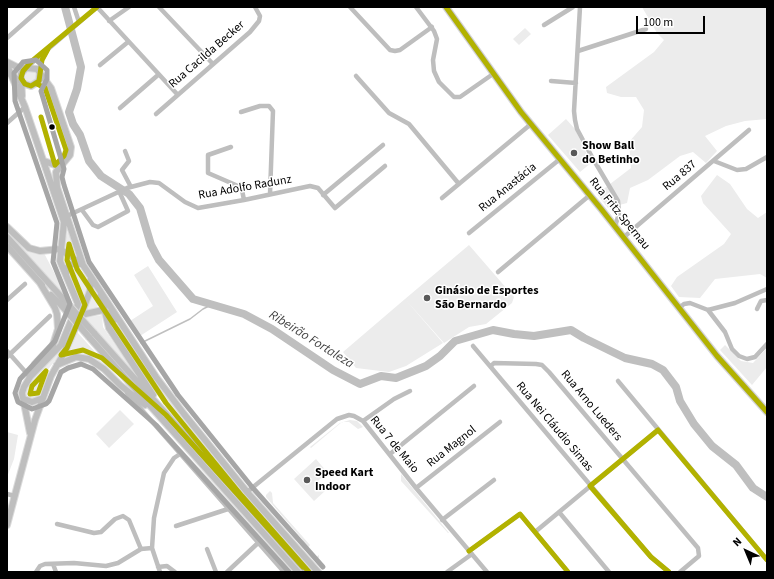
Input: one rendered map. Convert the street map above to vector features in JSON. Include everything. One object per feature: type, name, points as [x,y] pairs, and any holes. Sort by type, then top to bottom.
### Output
[{"type":"main road","name":"Rua Fritz Spernau","points":[[446,7],[493,74],[532,124],[624,237],[717,356],[767,412]]},
{"type":"main road","points":[[7,64],[17,67],[34,67],[40,72],[51,88],[71,147],[70,155],[56,172],[56,177],[83,265],[168,393],[247,492],[318,572]]},
{"type":"main road","points":[[7,64],[25,107],[64,222],[64,233],[60,249],[60,261],[67,279],[78,299],[77,309],[58,350],[30,377]]},
{"type":"main road","points":[[22,99],[21,74],[26,68]]},
{"type":"main road","points":[[10,74],[28,86],[35,85],[39,81],[40,72]]},
{"type":"main road","points":[[44,161],[55,165],[62,164]]},
{"type":"main road","points":[[7,227],[24,245],[34,250],[60,249],[83,265]]},
{"type":"main road","points":[[7,237],[161,420],[298,572]]},
{"type":"main road","points":[[7,246],[40,283],[64,304]]},
{"type":"main road","points":[[67,279],[65,272],[69,266],[72,264],[83,265]]},
{"type":"main road","points":[[7,525],[30,433],[55,367],[64,353],[81,315],[90,291],[91,277]]},
{"type":"main road","points":[[30,433],[22,393],[35,364],[53,345],[58,329],[55,308],[40,283]]},
{"type":"main road","points":[[100,291],[103,310],[109,328],[148,384],[155,400]]},
{"type":"main road","points":[[81,315],[103,310],[120,322]]},
{"type":"main road","points":[[91,335],[155,400],[307,572]]},
{"type":"main road","points":[[55,367],[71,358],[82,357],[96,363],[161,420]]},
{"type":"main road","points":[[24,399],[35,402],[43,398]]},
{"type":"street","points":[[7,38],[42,7]]},
{"type":"street","points":[[74,7],[77,24]]},
{"type":"street","points":[[26,68],[97,7],[177,94]]},
{"type":"street","points":[[110,21],[130,7]]},
{"type":"street","points":[[159,7],[213,64]]},
{"type":"street","name":"Rua Cacilda Becker","points":[[156,114],[177,94],[250,32],[259,21],[260,16],[255,7]]},
{"type":"street","points":[[350,7],[390,50],[400,50],[432,27]]},
{"type":"street","points":[[416,7],[432,27],[437,39],[433,60],[434,71],[439,82],[454,97],[460,97],[493,74]]},
{"type":"street","points":[[544,25],[573,7]]},
{"type":"street","points":[[580,7],[574,111],[577,129],[618,201],[618,213],[615,227]]},
{"type":"street","points":[[578,51],[646,30]]},
{"type":"street","points":[[100,65],[128,42]]},
{"type":"street","points":[[40,72],[42,60],[48,48]]},
{"type":"street","points":[[120,108],[158,75]]},
{"type":"street","points":[[356,76],[389,113],[410,124],[459,184]]},
{"type":"street","points":[[551,81],[576,83]]},
{"type":"street","points":[[241,112],[260,106],[269,106],[274,111],[270,194]]},
{"type":"street","points":[[7,123],[25,107]]},
{"type":"street","points":[[442,198],[532,124]]},
{"type":"street","name":"Rua 837","points":[[624,237],[749,130]]},
{"type":"street","points":[[324,194],[383,145]]},
{"type":"street","points":[[231,147],[208,155],[208,173],[238,186],[242,190],[244,200]]},
{"type":"street","points":[[125,151],[129,161],[122,170],[129,187]]},
{"type":"street","points":[[714,161],[737,170],[746,169],[767,157]]},
{"type":"street","name":"Rua Anastácia","points":[[470,233],[560,158]]},
{"type":"street","name":"Rua Adolfo Radunz","points":[[67,216],[129,187],[150,182],[159,183],[185,202],[198,208],[310,186],[318,188],[335,208],[385,166]]},
{"type":"street","points":[[82,210],[93,225],[98,227],[128,211],[120,191]]},
{"type":"street","points":[[498,272],[590,195]]},
{"type":"street","points":[[7,300],[25,284]]},
{"type":"street","points":[[708,310],[735,303],[767,289]]},
{"type":"street","points":[[757,309],[761,301],[767,300]]},
{"type":"street","points":[[679,308],[684,304],[690,303],[708,310],[725,332],[732,349],[739,356],[747,359],[755,357],[767,344]]},
{"type":"street","points":[[30,377],[8,354],[50,316]]},
{"type":"street","name":"Rua Nei Cláudio Simas","points":[[473,346],[651,558],[669,572]]},
{"type":"street","name":"Rua Arno Lueders","points":[[491,366],[494,363],[536,364],[546,368],[698,548],[699,556],[680,572]]},
{"type":"street","points":[[618,381],[767,560]]},
{"type":"street","points":[[120,385],[284,572]]},
{"type":"street","points":[[390,454],[474,386]]},
{"type":"street","points":[[363,421],[394,399],[410,391]]},
{"type":"street","name":"Rua 7 de Maio","points":[[247,492],[337,419],[349,415],[363,421],[442,520],[487,572]]},
{"type":"street","name":"Rua Magnol","points":[[416,488],[500,422]]},
{"type":"street","points":[[536,532],[622,458],[658,430]]},
{"type":"street","points":[[160,572],[152,548],[152,528],[162,479],[169,466],[180,454]]},
{"type":"street","points":[[442,520],[494,480]]},
{"type":"street","points":[[7,494],[15,496]]},
{"type":"street","points":[[176,526],[228,509]]},
{"type":"street","points":[[559,512],[610,572]]},
{"type":"street","points":[[447,572],[520,514],[568,572]]},
{"type":"street","points":[[57,524],[94,533],[101,532],[115,519],[123,516],[129,520],[141,549]]},
{"type":"street","points":[[227,572],[258,543]]},
{"type":"street","points":[[36,572],[40,566],[53,564],[74,563],[106,566],[118,563],[141,549],[152,548]]},
{"type":"street","points":[[207,549],[216,572]]},
{"type":"street","points":[[53,564],[56,572]]},
{"type":"street","points":[[158,567],[167,566],[175,572]]},
{"type":"shaded area","points":[[642,7],[767,7],[767,119],[745,121],[726,126],[705,136],[717,151],[706,163],[693,152],[680,156],[648,180],[630,188],[627,203],[608,208],[597,194],[631,168],[629,142],[642,127],[644,110],[636,97],[621,97],[607,93],[606,87],[654,52],[664,40],[657,33]]},
{"type":"shaded area","points":[[525,28],[531,34],[519,45],[513,39]]},
{"type":"shaded area","points":[[33,71],[36,72],[36,82],[29,83],[26,82],[25,75],[26,72]]},
{"type":"shaded area","name":"Show Ball do Betinho","points":[[566,119],[575,129],[591,163],[580,172],[548,135]]},
{"type":"shaded area","points":[[717,175],[730,184],[747,209],[758,218],[767,212],[767,278],[760,274],[715,279],[700,298],[679,297],[671,286],[677,277],[724,244],[731,234],[703,203],[701,196]]},
{"type":"shaded area","points":[[68,229],[76,258],[63,250]]},
{"type":"shaded area","points":[[7,231],[26,249],[36,253],[44,253],[58,280],[71,300],[72,306],[7,234]]},
{"type":"shaded area","points":[[469,245],[514,297],[512,303],[486,324],[469,327],[444,343],[405,299]]},
{"type":"shaded area","points":[[77,266],[86,276],[88,287],[81,305],[78,289],[69,276],[69,270]]},
{"type":"shaded area","points":[[148,266],[177,312],[140,336],[130,321],[153,306],[134,275]]},
{"type":"shaded area","points":[[93,287],[98,295],[99,305],[94,310],[84,311]]},
{"type":"shaded area","points":[[405,299],[443,343],[406,366],[389,372],[356,368],[343,352]]},
{"type":"shaded area","points":[[102,315],[103,327],[139,379],[85,318]]},
{"type":"shaded area","points":[[106,316],[120,328],[169,400],[207,447],[314,572],[310,571],[163,403],[112,329]]},
{"type":"shaded area","points":[[77,332],[126,386],[96,359],[80,354],[65,357]]},
{"type":"shaded area","points":[[65,344],[61,353],[43,376],[37,397],[29,400],[25,396],[25,392],[31,380]]},
{"type":"shaded area","points":[[725,345],[741,361],[753,363],[767,348],[767,367],[752,385],[720,350]]},
{"type":"shaded area","points":[[140,405],[208,477],[293,572],[289,572]]},
{"type":"shaded area","points":[[120,410],[134,424],[109,448],[96,434]]},
{"type":"shaded area","points":[[350,420],[357,421],[363,427],[358,429],[349,422],[343,422]]},
{"type":"shaded area","points":[[340,423],[311,448],[310,447]]},
{"type":"shaded area","points":[[7,432],[18,435],[14,459],[7,477]]},
{"type":"shaded area","name":"Speed Kart Indoor","points":[[316,459],[327,472],[317,482],[325,491],[314,501],[294,479]]},
{"type":"shaded area","points":[[401,474],[449,533],[401,481]]},
{"type":"shaded area","points":[[270,491],[272,493],[273,503],[310,545],[308,548],[316,557],[319,555],[319,558],[315,561],[309,554],[302,539],[266,497]]},
{"type":"waterway","name":"Ribeirão Fortaleza","points":[[65,7],[81,67],[77,89],[69,112],[73,124],[80,135],[89,161],[101,176],[129,194],[140,208],[151,245],[159,260],[193,299],[244,314],[272,329],[333,370],[360,384],[381,376],[396,378],[426,366],[440,356],[455,341],[493,330],[534,336],[571,330],[625,358],[652,364],[663,370],[676,387],[680,401],[694,424],[712,446],[736,465],[753,488],[767,497]]},
{"type":"waterway","points":[[141,343],[190,319],[203,309],[213,304]]},
{"type":"transit line","points":[[48,49],[42,60],[39,81],[31,86],[25,84],[21,78],[23,71],[32,61],[97,7]]},
{"type":"transit line","points":[[446,7],[521,112],[602,210],[717,356],[767,412]]},
{"type":"transit line","points":[[289,572],[156,425],[93,369],[81,364],[61,372],[49,401],[46,404],[32,409],[18,402],[15,393],[20,379],[55,341],[70,304],[53,262],[57,223],[15,101],[14,73],[23,62],[36,60],[47,70],[47,79],[41,91],[64,169],[62,177],[64,185],[89,262],[178,395],[252,487],[323,567]]},
{"type":"transit line","points":[[37,84],[45,88],[66,150],[64,156],[55,165]]},
{"type":"transit line","points":[[41,117],[55,165]]},
{"type":"transit line","points":[[303,567],[166,415],[102,358],[83,350],[61,355],[67,348],[85,305],[67,260],[69,244],[77,269],[166,403],[242,496],[309,572]]},
{"type":"transit line","points":[[46,371],[38,393],[30,394],[32,386],[46,371]]},
{"type":"transit line","points":[[669,572],[651,557],[590,486],[658,430],[767,560]]},
{"type":"transit line","points":[[469,551],[520,514],[568,572]]},
{"type":"place","name":"Show Ball do Betinho","points":[[574,153]]},
{"type":"place","name":"Ginásio de Esportes São Bernardo","points":[[427,298]]},
{"type":"place","name":"Speed Kart Indoor","points":[[307,480]]}]
